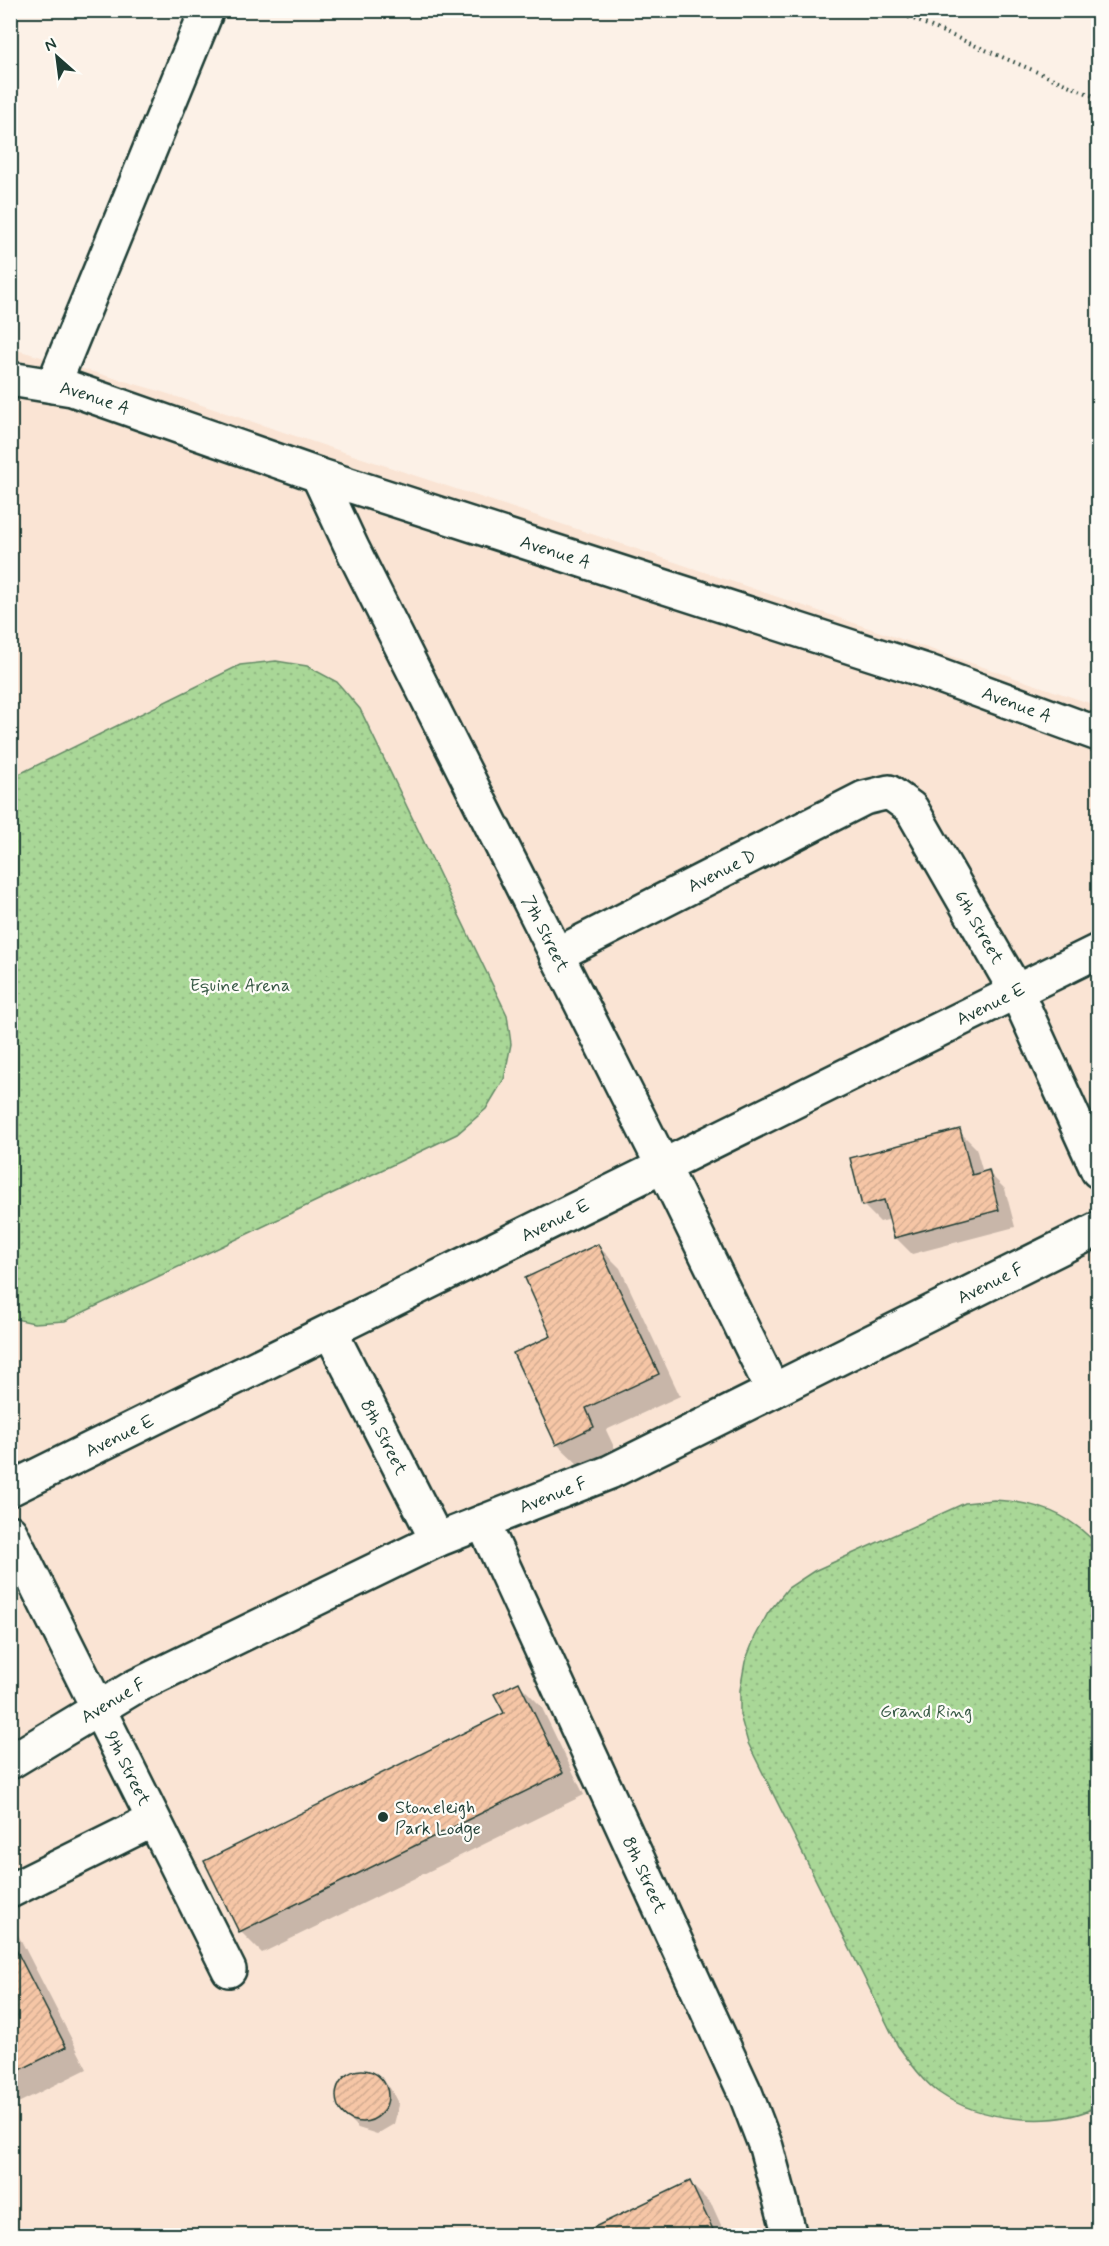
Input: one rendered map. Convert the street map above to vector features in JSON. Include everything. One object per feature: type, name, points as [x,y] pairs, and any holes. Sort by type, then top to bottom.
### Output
[{"type":"lane","points":[[53,386],[204,17]]},
{"type":"lane","name":"Avenue A","points":[[10,379],[72,389],[318,475],[929,672],[1098,734]]},
{"type":"lane","name":"7th Street","points":[[318,475],[352,548],[663,1166],[773,1391]]},
{"type":"lane","name":"Avenue D","points":[[556,955],[864,798],[889,792]]},
{"type":"lane","name":"6th Street","points":[[889,792],[911,808],[1016,991],[1098,1171]]},
{"type":"lane","name":"Avenue E","points":[[10,1489],[331,1333],[1098,951]]},
{"type":"lane","name":"Avenue F","points":[[10,1762],[136,1686],[437,1540],[602,1476],[1098,1229]]},
{"type":"lane","name":"8th Street","points":[[331,1333],[437,1540]]},
{"type":"lane","name":"8th Street","points":[[483,1522],[746,2095],[766,2146],[790,2235]]},
{"type":"lane","name":"9th Street","points":[[10,1533],[228,1970]]},
{"type":"lane","points":[[10,1891],[153,1820]]},
{"type":"path","points":[[892,10],[1098,98]]},
{"type":"shaded area","points":[[10,348],[159,391],[616,542],[1098,706],[1098,2235],[11,2235]]},
{"type":"green space","name":"Equine Arena","points":[[276,661],[307,666],[337,682],[360,709],[507,1015],[511,1044],[504,1079],[486,1109],[457,1134],[65,1321],[34,1323],[11,1318],[11,778],[240,665]]},
{"type":"green space","name":"Grand Ring","points":[[994,1500],[1024,1503],[1051,1511],[1076,1525],[1098,1546],[1098,2106],[1060,2118],[1017,2118],[974,2110],[938,2092],[917,2070],[898,2046],[748,1743],[740,1715],[740,1690],[745,1662],[768,1613],[788,1588],[814,1571],[965,1503]]},
{"type":"building","points":[[960,1129],[972,1175],[989,1170],[999,1210],[894,1238],[884,1200],[862,1206],[850,1158]]},
{"type":"building","points":[[598,1244],[659,1374],[586,1408],[594,1427],[556,1445],[513,1353],[551,1336],[525,1278]]},
{"type":"building","name":"Stoneleigh Park Lodge","points":[[519,1682],[563,1773],[239,1932],[204,1861],[504,1713],[494,1694]]},
{"type":"building","points":[[10,1938],[66,2047],[10,2075]]},
{"type":"building","points":[[362,2070],[372,2072],[380,2078],[386,2086],[388,2096],[386,2106],[380,2114],[372,2120],[362,2122],[352,2120],[344,2114],[338,2106],[336,2096],[338,2086],[344,2078],[352,2072]]},
{"type":"building","points":[[690,2181],[716,2236],[576,2236]]},
{"type":"place","name":"Stoneleigh Park Lodge","points":[[383,1817]]}]
